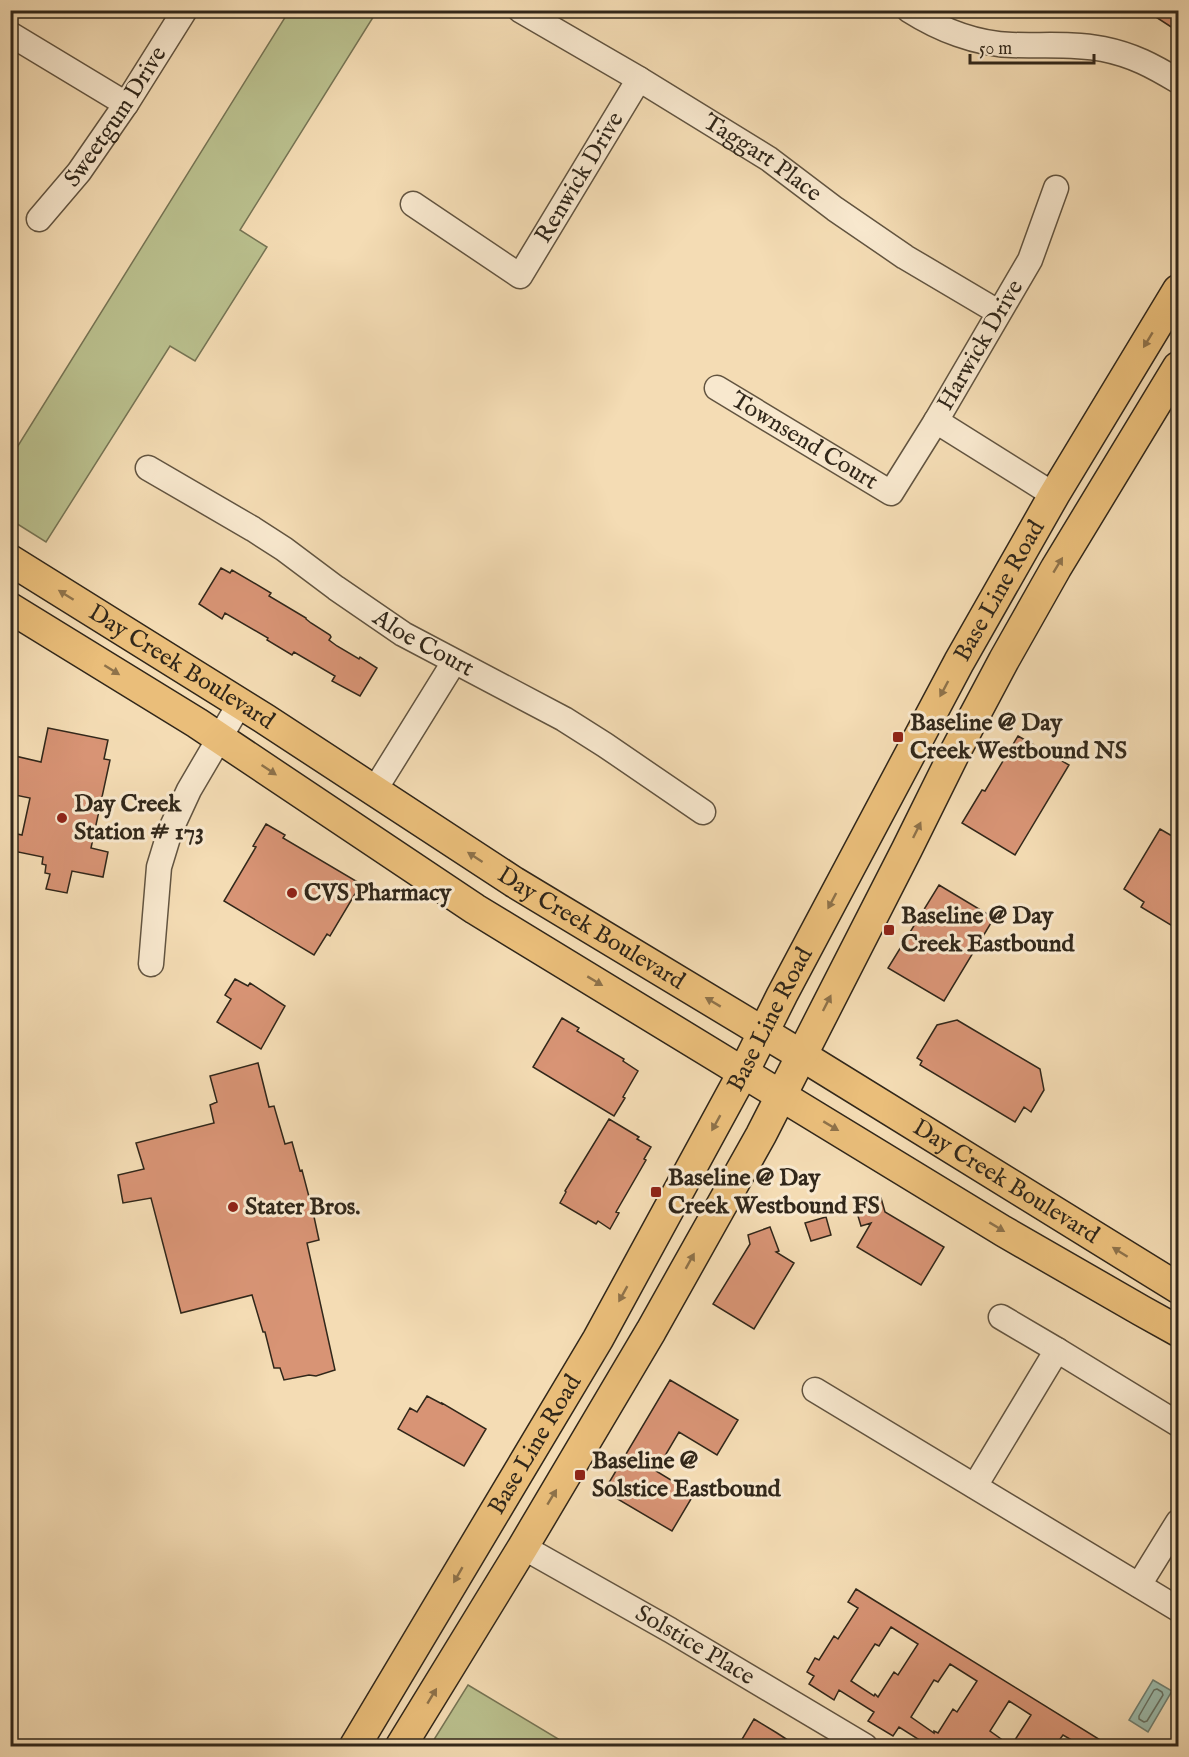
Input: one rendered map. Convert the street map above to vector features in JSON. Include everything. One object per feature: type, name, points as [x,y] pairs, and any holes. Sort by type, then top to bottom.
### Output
[{"type":"main road","name":"Base Line Road","points":[[355,1746],[598,1339],[744,1071],[959,662],[1054,495],[1179,290]]},
{"type":"main road","name":"Base Line Road","points":[[402,1746],[651,1330],[761,1135],[988,691],[1056,567],[1179,367]]},
{"type":"main road","points":[[988,691],[976,671],[1028,582],[1036,528]]},
{"type":"main road","name":"Day Creek Boulevard","points":[[10,560],[240,704],[514,882],[801,1055],[1179,1288]]},
{"type":"main road","name":"Day Creek Boulevard","points":[[10,608],[220,738],[475,909],[1003,1231],[1179,1330]]},
{"type":"street","name":"Sweetgum Drive","points":[[39,219],[79,172],[126,104],[185,10]]},
{"type":"street","name":"Taggart Place","points":[[520,10],[639,79],[769,159],[835,209],[905,257],[998,312]]},
{"type":"street","points":[[909,10],[945,30],[979,40],[1009,45],[1076,45],[1103,49],[1142,60],[1179,81]]},
{"type":"street","points":[[10,34],[126,104]]},
{"type":"street","name":"Renwick Drive","points":[[413,204],[520,276],[639,79]]},
{"type":"street","name":"Harwick Drive","points":[[891,493],[936,422],[1030,260],[1056,188]]},
{"type":"street","name":"Townsend Court","points":[[717,388],[891,493]]},
{"type":"street","points":[[936,422],[1054,495]]},
{"type":"street","name":"Aloe Court","points":[[148,468],[284,549],[403,634],[564,719],[703,812]]},
{"type":"street","points":[[374,791],[454,662]]},
{"type":"street","points":[[151,964],[159,867],[163,852],[181,805],[240,704]]},
{"type":"street","points":[[1001,1317],[1179,1424]]},
{"type":"street","points":[[975,1486],[1057,1350]]},
{"type":"street","points":[[815,1390],[1179,1609]]},
{"type":"street","points":[[1139,1585],[1179,1522]]},
{"type":"street","name":"Solstice Place","points":[[523,1547],[680,1635],[865,1746]]},
{"type":"green space","points":[[289,11],[377,11],[240,230],[267,247],[195,361],[170,346],[46,542],[11,520],[11,457]]},
{"type":"green space","points":[[468,1685],[570,1746],[430,1746]]},
{"type":"water","points":[[1153,1680],[1172,1691],[1148,1732],[1129,1720]]},
{"type":"building","points":[[1145,10],[1179,10],[1179,32]]},
{"type":"building","points":[[221,568],[230,573],[232,570],[271,593],[269,596],[330,635],[329,640],[337,646],[377,668],[360,696],[332,681],[335,676],[294,652],[292,655],[225,613],[222,619],[199,604]]},
{"type":"building","name":"Day Creek Station # 173","points":[[48,728],[108,740],[104,759],[110,760],[91,848],[108,852],[103,877],[72,871],[67,893],[46,889],[50,874],[45,873],[46,865],[42,864],[43,857],[13,851],[17,834],[22,835],[30,798],[10,794],[10,779],[15,756],[41,762]]},
{"type":"building","points":[[1018,736],[1069,765],[1015,855],[962,823],[982,790],[985,791]]},
{"type":"building","name":"CVS Pharmacy","points":[[266,824],[285,835],[283,838],[361,884],[330,936],[327,934],[314,955],[224,901],[256,847],[253,846]]},
{"type":"building","points":[[1160,829],[1179,840],[1179,930],[1141,907],[1144,902],[1124,889]]},
{"type":"building","points":[[939,885],[994,918],[944,1001],[888,968]]},
{"type":"building","points":[[235,979],[248,986],[250,983],[285,1006],[261,1049],[217,1022],[231,999],[225,995]]},
{"type":"building","points":[[562,1018],[579,1028],[577,1031],[624,1059],[623,1061],[638,1071],[614,1116],[533,1067]]},
{"type":"building","points":[[957,1020],[1040,1069],[1044,1090],[1031,1112],[1024,1107],[1015,1122],[920,1065],[922,1061],[917,1058],[937,1025]]},
{"type":"building","name":"Stater Bros.","points":[[258,1063],[269,1107],[274,1106],[285,1144],[292,1142],[300,1171],[302,1170],[319,1240],[307,1243],[335,1370],[316,1376],[309,1375],[284,1380],[280,1368],[274,1368],[252,1295],[181,1313],[151,1198],[123,1203],[118,1175],[144,1169],[136,1143],[214,1123],[210,1105],[217,1102],[210,1076]]},
{"type":"building","points":[[609,1119],[651,1147],[616,1212],[619,1213],[610,1229],[598,1221],[596,1224],[560,1203]]},
{"type":"building","points":[[881,1198],[885,1212],[944,1247],[921,1285],[857,1247],[871,1223],[861,1226],[855,1206]]},
{"type":"building","points":[[826,1217],[831,1235],[811,1241],[805,1223]]},
{"type":"building","points":[[770,1227],[779,1251],[776,1252],[794,1263],[754,1329],[713,1304],[750,1244],[748,1235]]},
{"type":"building","points":[[670,1380],[738,1420],[717,1455],[679,1432],[656,1471],[694,1494],[672,1531],[604,1491]]},
{"type":"building","points":[[427,1396],[486,1429],[464,1466],[398,1429],[410,1408],[417,1412]]},
{"type":"building","points":[[856,1589],[1110,1746],[1082,1746],[1063,1735],[1055,1746],[1011,1746],[925,1746],[926,1744],[899,1727],[893,1736],[868,1721],[874,1712],[839,1690],[834,1700],[809,1684],[814,1676],[807,1672],[815,1658],[819,1660],[834,1636],[838,1639],[858,1608],[848,1602]],"holes":[[[891,1627],[918,1644],[898,1675],[894,1672],[878,1697],[851,1681],[875,1644],[879,1646]],[[950,1664],[977,1681],[957,1712],[953,1709],[938,1733],[934,1731],[934,1733],[911,1717],[934,1680],[938,1682]],[[1009,1701],[1031,1715],[1011,1746],[990,1731]]]},
{"type":"building","points":[[754,1719],[777,1733],[797,1746],[738,1746]]},
{"type":"place","name":"Baseline @ Day Creek Westbound NS","points":[[898,737]]},
{"type":"place","name":"Day Creek Station # 173","points":[[62,818]]},
{"type":"place","name":"CVS Pharmacy","points":[[292,893]]},
{"type":"place","name":"Baseline @ Day Creek Eastbound","points":[[889,930]]},
{"type":"place","name":"Baseline @ Day Creek Westbound FS","points":[[656,1192]]},
{"type":"place","name":"Stater Bros.","points":[[233,1207]]},
{"type":"place","name":"Baseline @ Solstice Eastbound","points":[[580,1475]]}]
